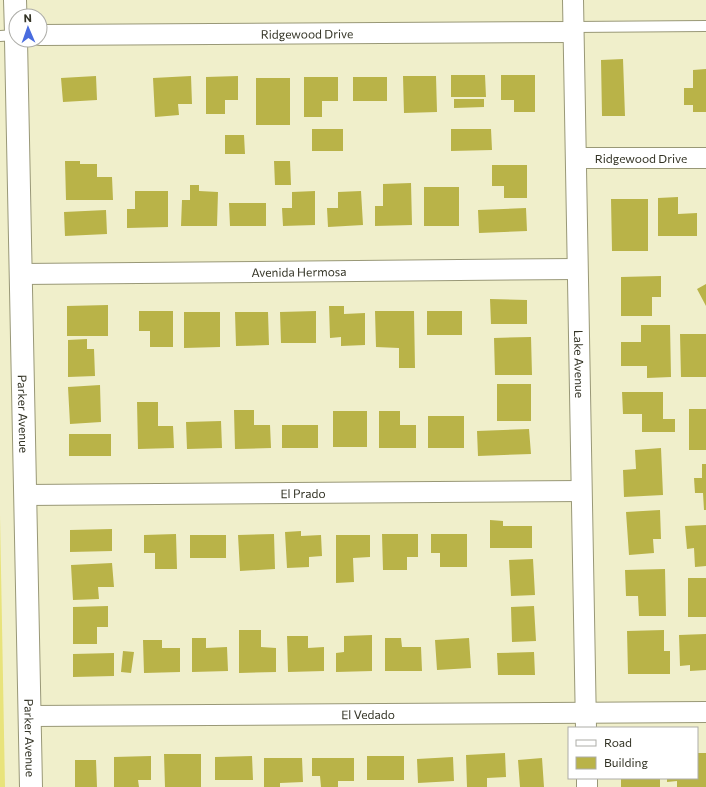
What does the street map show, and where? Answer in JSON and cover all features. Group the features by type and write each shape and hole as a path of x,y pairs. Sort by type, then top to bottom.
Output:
{"street":[{"name":"Lake Avenue","path":"573,0 586,721"},
{"name":"Ridgewood Drive","path":"48,35 573,29"},
{"name":"Parker Avenue","path":"16,48 31,787"},
{"name":"Ridgewood Drive","path":"576,158 706,158"},
{"name":"Avenida Hermosa","path":"21,274 578,269"},
{"name":"El Prado","path":"26,495 581,491"},
{"name":"El Vedado","path":"30,716 586,721 706,712"}],"lane":[{"path":"573,29 706,26"}],"shaded area":[{"path":"0,515 5,787 0,787"}],"building":[{"path":"623,59 625,116 602,116 601,60"},
{"path":"706,69 706,112 693,112 693,105 684,105 684,88 693,88 693,70"},
{"path":"451,75 485,75 486,97 451,97"},
{"path":"501,75 535,75 535,112 514,112 514,100 501,100"},
{"path":"96,76 97,100 63,102 61,78"},
{"path":"191,76 192,104 178,104 179,115 155,117 153,78"},
{"path":"238,76 238,100 225,100 225,114 206,114 206,77"},
{"path":"403,76 436,76 437,112 404,113"},
{"path":"304,77 338,77 338,101 322,101 322,117 304,117"},
{"path":"353,77 387,77 387,101 353,101"},
{"path":"256,78 290,78 290,125 256,125"},
{"path":"454,99 484,99 484,107 454,108"},
{"path":"312,129 343,129 343,151 312,151"},
{"path":"451,129 491,129 492,150 451,151"},
{"path":"225,135 244,135 245,154 225,154"},
{"path":"65,161 80,161 80,164 97,164 97,177 112,177 113,200 66,200"},
{"path":"274,161 290,161 291,185 275,185"},
{"path":"492,165 527,165 527,198 504,198 504,186 492,186"},
{"path":"411,183 412,225 375,226 375,206 383,206 383,184"},
{"path":"190,185 199,185 199,191 218,192 217,226 181,226 182,200 190,200"},
{"path":"424,187 459,187 459,226 424,226"},
{"path":"135,191 168,191 168,227 127,228 127,209 135,209"},
{"path":"315,191 315,225 283,226 282,208 292,208 292,192"},
{"path":"361,191 363,225 328,227 327,208 338,208 338,192"},
{"path":"678,197 678,214 697,213 697,236 658,236 658,198"},
{"path":"611,199 648,199 648,251 612,251"},
{"path":"229,203 266,203 266,226 230,226"},
{"path":"526,208 527,231 479,233 478,210"},
{"path":"106,210 107,234 65,236 64,212"},
{"path":"661,276 661,297 652,297 652,316 621,316 621,277"},
{"path":"706,284 706,306 697,289"},
{"path":"490,299 527,300 527,324 491,324"},
{"path":"108,305 108,336 67,336 67,306"},
{"path":"329,306 344,306 344,314 365,313 365,345 341,346 341,337 330,338"},
{"path":"139,311 173,311 173,347 150,347 150,331 139,331"},
{"path":"316,311 316,343 281,343 280,312"},
{"path":"375,311 414,311 415,368 399,368 399,348 376,347"},
{"path":"427,311 462,311 462,335 427,335"},
{"path":"184,312 220,312 220,347 184,348"},
{"path":"235,312 268,312 269,345 236,346"},
{"path":"641,325 670,325 671,377 647,378 647,366 621,366 621,342 641,342"},
{"path":"680,334 706,334 706,377 681,377"},
{"path":"531,337 532,375 495,375 494,338"},
{"path":"87,339 87,349 94,349 95,376 68,377 68,340"},
{"path":"497,384 531,384 531,421 497,421"},
{"path":"100,385 101,422 70,424 68,387"},
{"path":"622,392 663,392 663,419 675,419 675,432 642,432 642,414 623,414"},
{"path":"137,402 158,402 158,426 173,426 174,448 138,449"},
{"path":"689,409 706,409 706,450 689,450"},
{"path":"234,410 254,410 254,425 270,425 271,448 235,449"},
{"path":"333,411 367,411 367,447 333,447"},
{"path":"379,411 400,411 400,425 416,425 416,448 379,448"},
{"path":"428,416 464,416 464,448 428,448"},
{"path":"221,421 222,448 187,449 186,422"},
{"path":"282,425 318,425 318,448 282,448"},
{"path":"529,429 531,454 478,456 477,431"},
{"path":"69,434 111,434 111,456 69,456"},
{"path":"661,448 663,495 624,497 623,470 636,469 635,450"},
{"path":"702,464 706,464 706,510 704,510 703,493 695,493 694,478 702,478"},
{"path":"660,510 661,539 653,539 654,553 629,555 626,512"},
{"path":"490,520 503,521 503,526 532,526 532,548 490,548"},
{"path":"706,525 706,566 695,567 694,548 687,549 685,526"},
{"path":"112,529 112,551 70,552 70,530"},
{"path":"301,531 301,536 321,535 322,556 309,557 309,567 287,568 285,532"},
{"path":"176,534 177,569 155,569 155,553 144,553 144,535"},
{"path":"274,534 275,569 240,571 238,535"},
{"path":"382,534 418,534 418,557 407,557 407,570 383,570"},
{"path":"431,534 467,534 467,567 440,567 440,553 431,553"},
{"path":"190,535 226,535 226,558 190,558"},
{"path":"336,535 370,535 370,557 353,558 354,582 336,583"},
{"path":"533,559 535,595 511,596 509,560"},
{"path":"112,563 114,587 98,587 99,599 73,600 71,565"},
{"path":"665,569 666,616 639,616 638,596 626,596 625,570"},
{"path":"688,578 706,578 706,617 688,617"},
{"path":"108,606 108,627 97,627 97,644 73,644 73,607"},
{"path":"534,606 536,641 512,642 511,607"},
{"path":"239,630 261,630 261,647 276,648 276,672 239,673"},
{"path":"664,630 664,651 670,651 670,674 628,674 627,631"},
{"path":"706,634 706,670 690,671 690,665 680,666 679,635"},
{"path":"372,635 372,671 336,672 336,653 344,652 344,636"},
{"path":"287,636 308,636 308,648 324,647 324,671 288,672"},
{"path":"192,638 206,638 206,648 227,647 228,671 192,672"},
{"path":"385,638 401,638 402,647 421,647 422,671 385,671"},
{"path":"469,638 471,668 437,670 435,640"},
{"path":"143,640 162,640 162,648 180,648 180,672 144,673"},
{"path":"123,651 134,652 131,673 121,672"},
{"path":"534,652 535,675 498,675 497,653"},
{"path":"114,653 114,676 73,677 73,654"},
{"path":"505,753 506,777 487,778 487,787 467,787 466,755"},
{"path":"698,753 706,753 706,787 677,787 677,781 667,782 667,779 698,779"},
{"path":"164,754 201,754 201,787 165,787"},
{"path":"151,756 151,780 138,780 139,787 114,787 114,757"},
{"path":"252,756 253,780 215,780 215,757"},
{"path":"367,756 404,756 404,780 367,780"},
{"path":"453,757 454,781 418,783 417,759"},
{"path":"264,758 302,758 303,782 280,783 280,787 264,787"},
{"path":"312,758 354,758 354,781 338,781 338,787 321,787 320,776 312,776"},
{"path":"542,758 544,787 520,787 518,760"},
{"path":"75,760 96,760 97,787 75,787"},
{"path":"621,779 660,779 660,787 621,787"}]}
